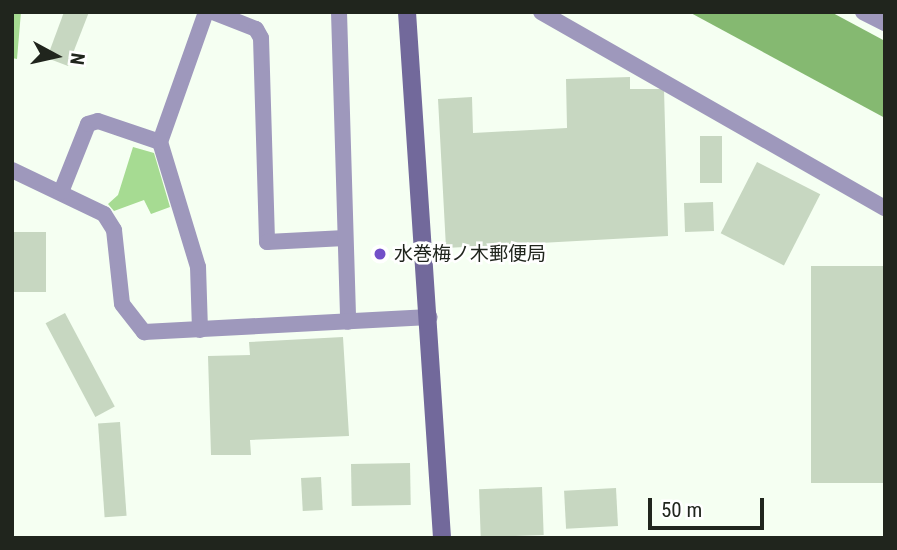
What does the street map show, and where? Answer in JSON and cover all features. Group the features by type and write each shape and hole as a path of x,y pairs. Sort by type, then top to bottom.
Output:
{"street":[{"path":"200,330 198,267 160,142 206,12"},
{"path":"213,12 256,29 261,38 267,242 345,238"},
{"path":"339,12 348,322"},
{"path":"541,12 885,208"},
{"path":"863,12 885,23"},
{"path":"404,13 430,317 442,538"},
{"path":"61,192 88,124 98,121 160,142"},
{"path":"12,170 104,214 114,230 122,304 133,323 144,332 430,317"}],"shaded area":[{"path":"12,12 21,12 17,59 12,58"},
{"path":"689,12 831,12 885,41 885,118"},
{"path":"133,147 154,153 170,207 151,214 144,200 114,211 108,204 118,195"}],"building":[{"path":"64,12 89,12 68,66 47,58"},
{"path":"630,77 630,89 664,89 668,236 446,248 438,99 472,97 473,133 567,128 566,79"},
{"path":"700,136 722,136 722,183 700,183"},
{"path":"757,162 820,194 784,266 721,233"},
{"path":"713,202 714,231 685,232 684,203"},
{"path":"12,232 46,232 46,292 12,292"},
{"path":"811,266 885,266 885,483 811,483"},
{"path":"65,313 115,407 95,417 46,323"},
{"path":"343,337 349,436 250,440 251,455 211,455 208,356 250,355 249,342"},
{"path":"120,422 127,516 105,517 98,424"},
{"path":"410,463 411,505 352,506 351,464"},
{"path":"321,477 323,510 303,511 301,478"},
{"path":"542,487 544,535 481,537 479,489"},
{"path":"616,488 618,526 566,529 564,491"}],"place":[{"name":"水巻梅ノ木郵便局","path":"380,254"}]}
